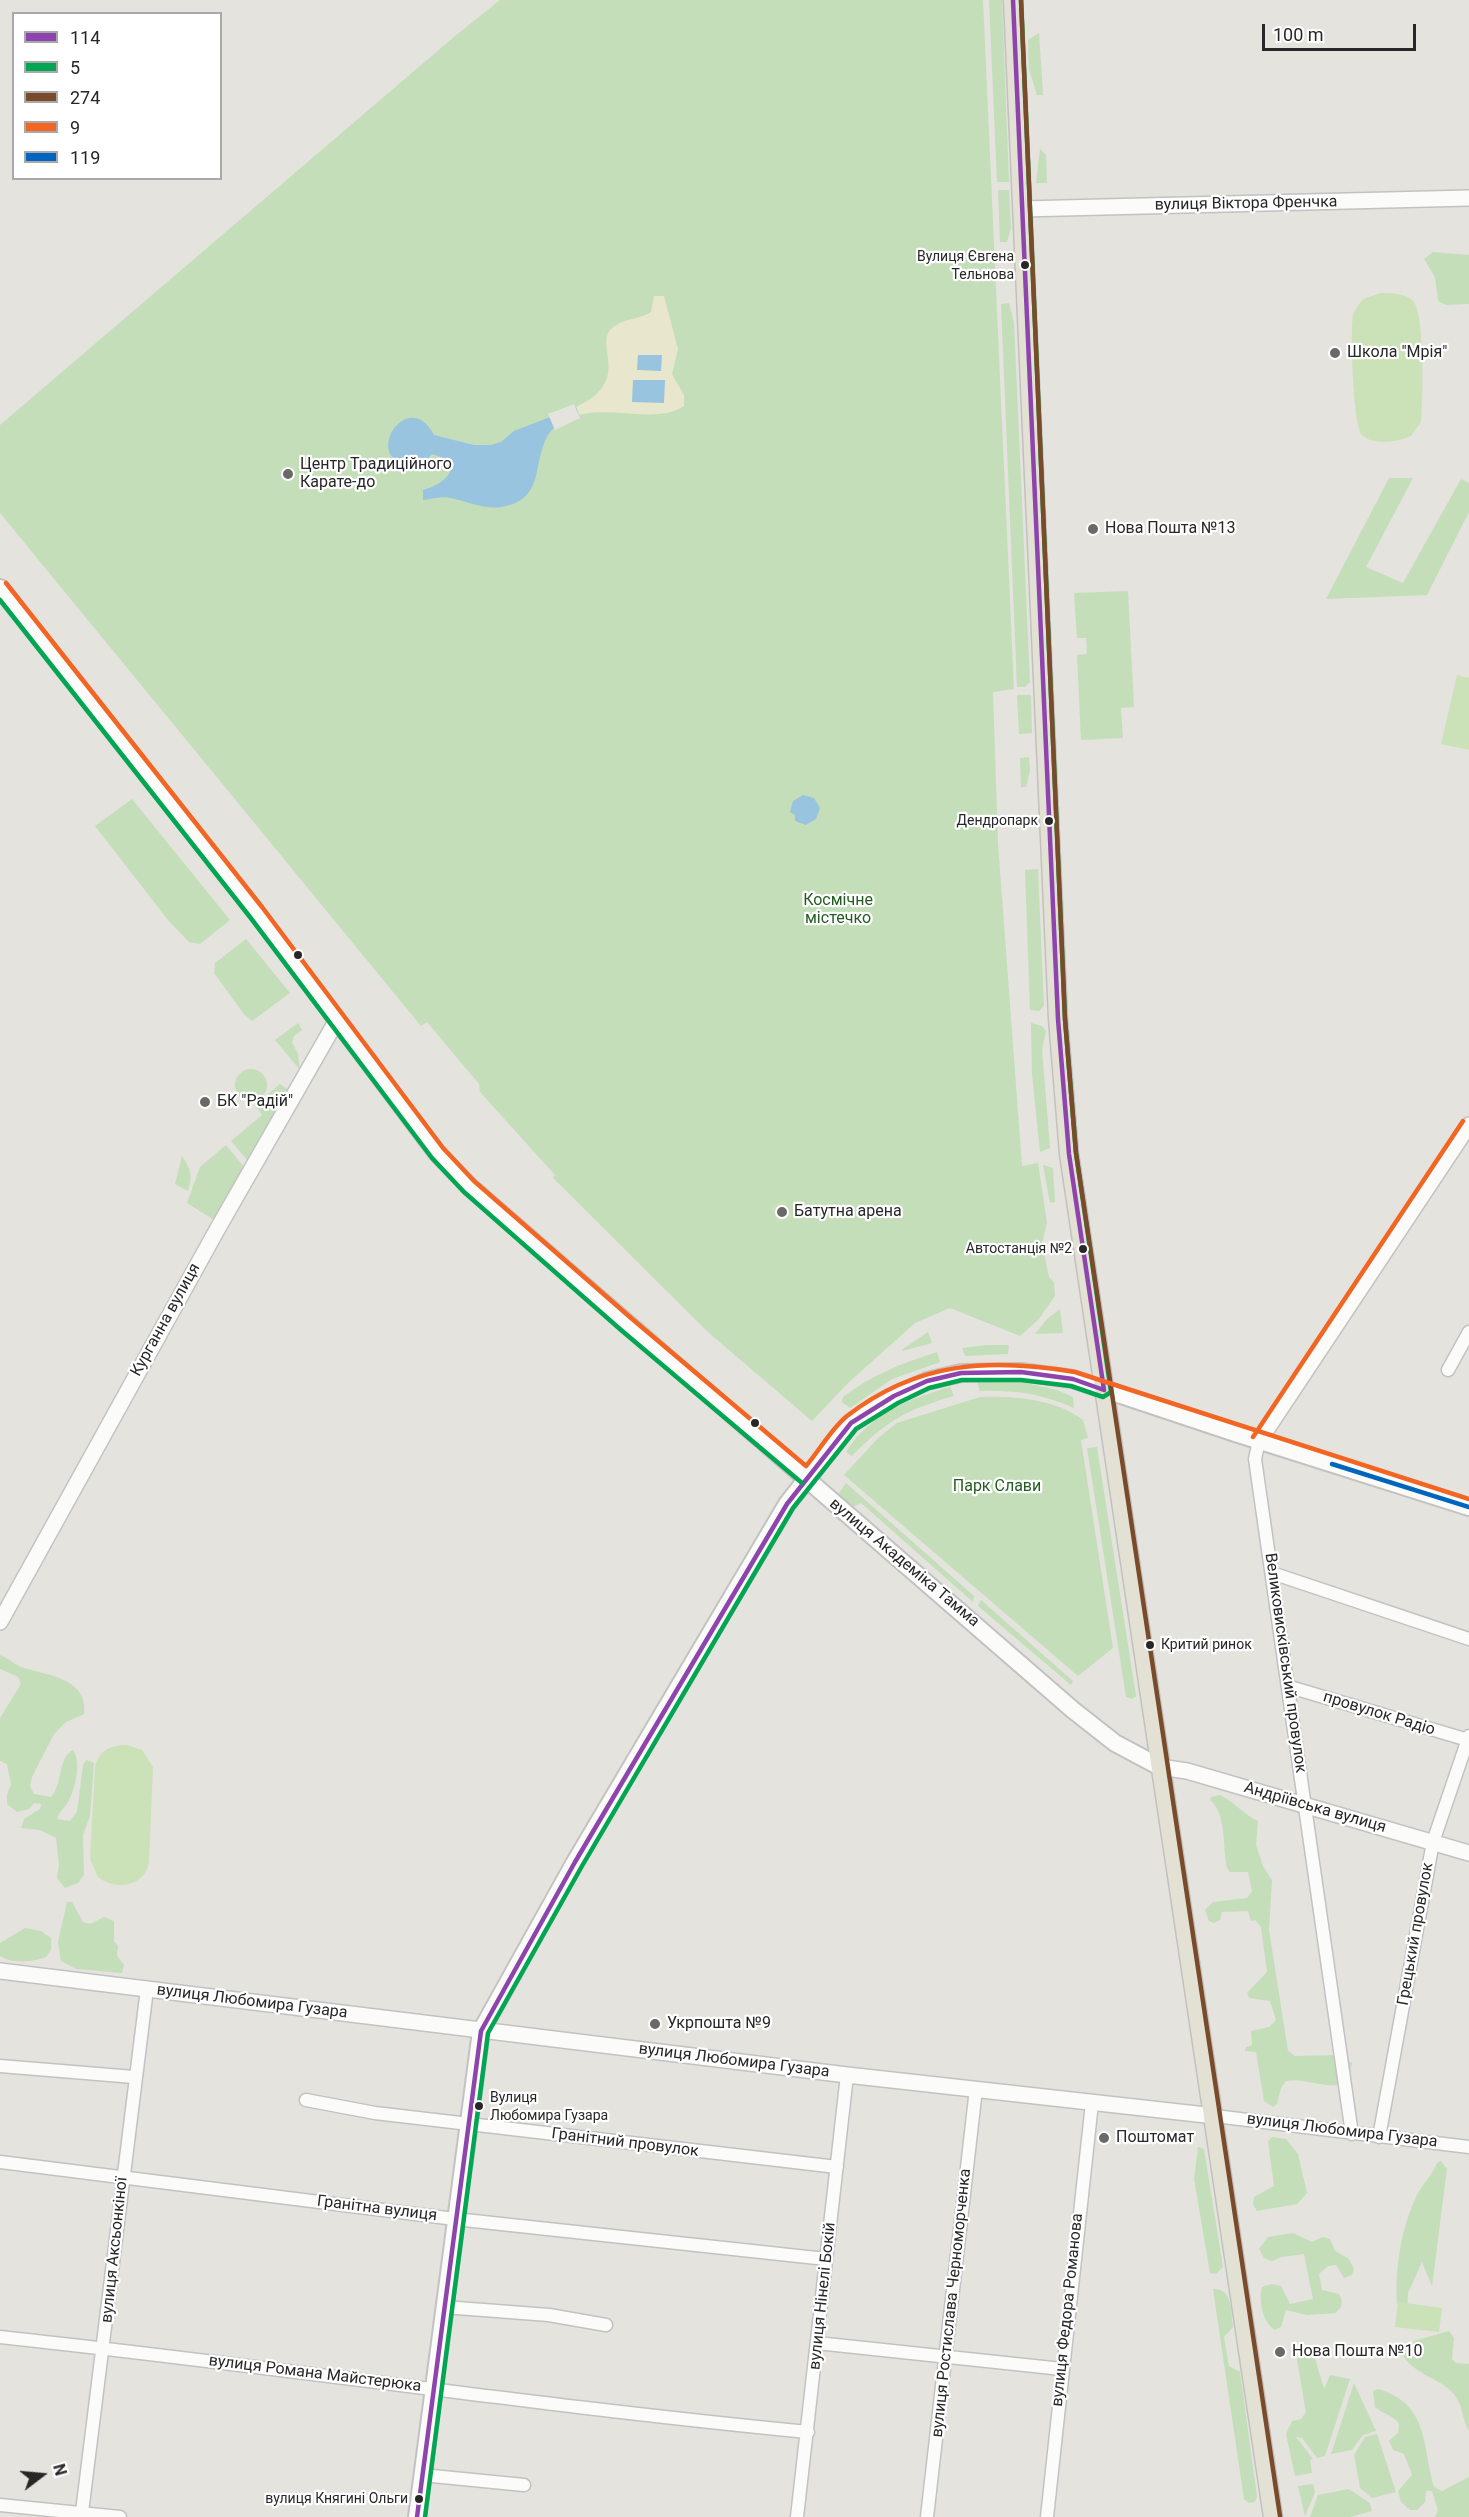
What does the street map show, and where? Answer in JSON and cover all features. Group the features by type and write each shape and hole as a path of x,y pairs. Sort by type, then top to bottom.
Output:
{"main road":[{"path":"1013,0 1058,1019 1069,1154 1160,1767 1215,2116 1273,2517"},
{"name":"вулиця Академіка Тамма","path":"0,588 165,795 438,1154 469,1186 1073,1710 1115,1743 1160,1767"},
{"path":"417,2517 481,2031 575,1862 781,1514 807,1477 851,1423 894,1396 927,1382 961,1373 1020,1372 1073,1379 1469,1507"}],"street":[{"name":"вулиця Віктора Френчка","path":"1022,209 1469,198"},
{"name":"Курганна вулиця","path":"0,1622 212,1237 337,1020"},
{"path":"1259,1441 1469,1125"},
{"path":"1448,1370 1469,1332"},
{"name":"Великовисківський провулок","path":"1259,1441 1256,1459 1352,2134"},
{"path":"1272,1573 1469,1639"},
{"name":"провулок Радіо","path":"1290,1687 1468,1738"},
{"name":"Грецький провулок","path":"1379,2137 1433,1842 1468,1738"},
{"name":"Андріївська вулиця","path":"1160,1767 1187,1771 1469,1853"},
{"name":"вулиця Любомира Гузара","path":"0,1971 847,2075 1469,2147"},
{"name":"вулиця Аксьонкіної","path":"82,2512 104,2348 134,2077 147,1989"},
{"path":"0,2066 134,2077"},
{"name":"вулиця Нінелі Бокій","path":"797,2517 847,2075"},
{"name":"вулиця Ростислава Черноморченка","path":"927,2517 976,2089"},
{"name":"Гранітний провулок","path":"306,2100 375,2114 837,2167"},
{"name":"вулиця Федора Романова","path":"1047,2517 1092,2103"},
{"name":"Гранітна вулиця","path":"0,2162 455,2219 826,2259"},
{"path":"444,2307 549,2316 606,2325"},
{"name":"вулиця Романа Майстерюка","path":"0,2337 434,2388 635,2415 808,2432"},
{"path":"817,2343 1062,2369"},
{"path":"422,2475 524,2485"},
{"path":"7,2509 82,2512 120,2517"}],"green space":[{"name":"Дендропарк","path":"500,0 983,0 1014,689 993,692 998,843 1022,1166 1038,1163 1047,1223 1042,1243 1049,1277 1054,1282 1055,1296 1038,1320 1020,1336 950,1308 915,1323 848,1383 812,1421 709,1333 553,1178 555,1175 480,1092 479,1084 427,1022 421,1026 0,513 0,425"},
{"path":"989,0 1002,0 1009,182 997,182"},
{"path":"1039,33 1043,95 1037,95 1029,69 1028,40"},
{"path":"1040,149 1046,155 1047,183 1036,183"},
{"path":"998,190 1009,190 1011,228 1007,242 1000,242"},
{"path":"1433,252 1469,255 1469,304 1446,305 1438,301 1435,277 1424,259"},
{"path":"1381,293 1402,295 1413,301 1420,322 1422,358 1421,422 1411,436 1386,442 1367,438 1362,435 1359,428 1354,397 1352,357 1353,315 1363,299"},
{"path":"1009,303 1014,323 1030,682 1025,687 1017,687 1001,304"},
{"path":"1389,478 1413,478 1366,567 1403,583 1461,479 1469,483 1469,512 1427,595 1326,599"},
{"path":"1128,591 1134,707 1121,708 1123,738 1081,740 1077,655 1087,654 1086,638 1077,638 1074,593"},
{"path":"1457,675 1469,678 1469,750 1441,744"},
{"path":"1017,695 1031,695 1032,733 1019,734"},
{"path":"1029,757 1030,771 1026,787 1021,787 1020,758"},
{"path":"132,799 230,920 200,944 189,942 168,920 95,826"},
{"path":"1038,869 1044,1006 1039,1011 1030,1010 1025,870"},
{"path":"246,939 290,993 252,1021 244,1014 214,973 215,963"},
{"path":"298,1023 302,1030 294,1036 292,1042 298,1054 300,1070 275,1040"},
{"path":"1031,1023 1042,1026 1046,1031 1042,1050 1050,1148 1040,1152 1032,1074"},
{"path":"251,1069 262,1074 267,1085 262,1096 251,1101 240,1096 235,1085 240,1074"},
{"path":"280,1084 288,1090 248,1161 231,1141 262,1115 255,1105"},
{"path":"226,1145 244,1167 214,1220 187,1203 200,1167"},
{"path":"182,1156 190,1173 188,1191 175,1184"},
{"path":"1043,1165 1053,1168 1055,1202 1050,1203"},
{"name":"Батутна арена","path":"785,1200 792,1217 778,1223 771,1206"},
{"path":"1060,1309 1063,1333 1035,1334 1047,1319"},
{"path":"928,1332 932,1343 902,1351 903,1349"},
{"path":"1009,1345 1008,1354 965,1356 962,1348"},
{"path":"937,1352 940,1362 892,1379 850,1408 842,1402 843,1397 876,1376"},
{"path":"1017,1381 1057,1390 1073,1397 1074,1408 1051,1399 1028,1394 980,1391 977,1382"},
{"path":"950,1387 954,1396 923,1406 898,1418 876,1433 852,1456 846,1452 856,1439 879,1418 905,1403"},
{"name":"Парк Слави","path":"980,1397 1034,1400 1060,1407 1083,1420 1088,1438 1081,1440 1113,1648 1078,1676 844,1475 879,1437 897,1423"},
{"path":"1097,1447 1136,1696 1132,1699 1126,1697 1087,1448"},
{"path":"846,1483 974,1596 973,1602 861,1503 851,1508 837,1496"},
{"path":"981,1600 1073,1681 1071,1685 978,1606"},
{"path":"0,1655 21,1667 52,1676 72,1685 80,1692 84,1702 84,1714 66,1722 54,1734 32,1777 30,1786 34,1794 51,1797 55,1792 65,1758 73,1750 77,1760 76,1780 69,1801 57,1819 70,1821 77,1812 83,1765 86,1760 94,1763 90,1816 83,1835 84,1875 78,1883 65,1888 57,1878 59,1865 56,1838 40,1830 21,1828 24,1819 40,1809 41,1804 34,1803 29,1809 17,1812 7,1804 11,1784 7,1764 0,1761 0,1718 21,1684 18,1677 0,1669"},
{"path":"127,1745 142,1750 153,1767 149,1862 142,1877 121,1885 98,1877 90,1859 95,1768 99,1757 106,1750 115,1746"},
{"path":"1220,1795 1258,1821 1256,1845 1263,1866 1272,1880 1269,1930 1288,2051 1295,2056 1336,2055 1352,2063 1348,2080 1341,2084 1326,2085 1286,2081 1281,2088 1277,2104 1273,2107 1264,2101 1256,2052 1245,2051 1246,2047 1252,2045 1251,2031 1269,2027 1276,2020 1270,2001 1249,1998 1247,1993 1267,1972 1261,1927 1255,1920 1251,1921 1248,1911 1222,1912 1220,1920 1214,1923 1209,1921 1205,1910 1213,1902 1247,1898 1252,1891 1248,1872 1230,1872 1227,1868 1222,1822 1210,1800 1211,1797"},
{"path":"67,1902 72,1902 83,1922 90,1924 104,1917 114,1921 114,1941 118,1946 117,1956 124,1965 122,1973 76,1969 61,1961 58,1942"},
{"path":"25,1928 41,1931 51,1938 51,1950 46,1957 23,1961 5,1959 0,1956 0,1943"},
{"path":"1272,2137 1286,2139 1298,2154 1307,2193 1297,2204 1257,2211 1253,2204 1254,2197 1274,2186 1268,2142"},
{"path":"1198,2147 1204,2149 1223,2267 1216,2274 1210,2273 1194,2179"},
{"path":"1441,2161 1447,2169 1432,2286 1422,2262 1408,2293 1407,2312 1397,2304 1398,2262 1403,2234 1417,2195 1437,2163"},
{"path":"1293,2233 1312,2242 1323,2237 1330,2239 1335,2251 1349,2259 1354,2269 1352,2275 1344,2278 1336,2265 1328,2266 1319,2274 1322,2290 1339,2294 1341,2297 1342,2305 1335,2313 1307,2315 1286,2310 1281,2327 1275,2330 1267,2322 1262,2311 1262,2287 1272,2284 1281,2286 1290,2304 1313,2299 1304,2254 1272,2261 1264,2258 1259,2249 1268,2237"},
{"path":"1213,2289 1224,2292 1230,2302 1233,2327 1224,2337 1229,2366 1240,2372 1257,2496 1255,2502 1249,2503 1244,2499"},
{"path":"1398,2302 1442,2308 1439,2332 1395,2327"},
{"path":"1449,2331 1454,2338 1452,2359 1456,2363 1469,2364 1469,2431 1459,2402 1453,2393 1415,2368 1404,2357 1405,2350 1414,2341"},
{"path":"1301,2350 1314,2355 1324,2389 1330,2375 1350,2379 1325,2456 1317,2458 1302,2438 1296,2437 1313,2459 1310,2460 1312,2473 1295,2476 1286,2434 1292,2421 1301,2419 1306,2412 1297,2360"},
{"path":"1354,2383 1376,2431 1363,2435 1352,2450 1331,2454"},
{"path":"1378,2389 1395,2396 1407,2405 1415,2416 1421,2428 1434,2487 1442,2491 1469,2477 1469,2517 1435,2517 1438,2510 1432,2491 1426,2491 1425,2502 1417,2510 1410,2510 1401,2502 1398,2491 1412,2475 1404,2454 1393,2450 1389,2441 1398,2433 1399,2424 1375,2407 1373,2391"},
{"path":"1377,2434 1396,2492 1372,2498 1360,2488 1354,2455 1365,2437"},
{"path":"1313,2484 1315,2492 1305,2516 1298,2486"},
{"path":"1349,2489 1370,2503 1372,2511 1350,2517 1310,2517 1318,2495"}],"sand":[{"path":"654,296 664,296 678,349 672,374 684,395 684,406 661,414 605,412 579,415 576,407 593,397 603,386 608,375 606,345 611,329 615,325 651,312"}],"water":[{"path":"638,355 662,355 661,371 637,370"},
{"path":"633,380 665,380 664,403 632,402"},
{"path":"576,407 579,415 557,425 545,441 533,485 528,494 519,501 506,506 485,507 448,497 423,500 423,490 439,483 449,474 451,468 449,463 432,454 421,463 407,465 394,459 389,450 389,439 394,428 403,421 413,418 424,422 434,435 474,445 491,445 501,442 514,431"},
{"path":"803,795 814,798 820,808 816,819 806,825 795,821 795,815 790,812 793,801"}],"pier":[{"path":"574,404 580,418 555,430 548,414"}],"transit line":[{"name":"114","path":"1013,0 1058,1019 1069,1154 1104,1390"},
{"name":"5","path":"425,2517 488,2033 582,1866 793,1508 856,1429 898,1403 929,1388 962,1380 1021,1380 1071,1386 1103,1397 1111,1392 1076,1153 1065,1019 1021,0"},
{"name":"274","path":"1021,0 1065,1019 1076,1153 1280,2516"},
{"name":"9","path":"6,583 262,907 443,1148 474,1181 806,1466 841,1421 874,1398 901,1384 928,1374 956,1368 1014,1365 1075,1372 1469,1499"},
{"name":"5","path":"0,600 250,917 432,1158 464,1192 621,1330 802,1483"},
{"name":"9","path":"1253,1437 1463,1121"},
{"name":"114","path":"417,2517 481,2031 575,1862 787,1504 851,1423 894,1396 927,1381 961,1373 1021,1372 1073,1379 1104,1390"},
{"name":"119","path":"1332,1464 1469,1507"}],"place":[{"name":"Вулиця Євгена Тельнова","path":"1025,265"},
{"name":"Школа \"Мрія\"","path":"1335,353"},
{"name":"Центр Традиційного Карате-до","path":"288,474"},
{"name":"Нова Пошта №13","path":"1093,529"},
{"name":"Дендропарк","path":"1049,821"},
{"name":"БК \"Радій\"","path":"205,1102"},
{"name":"Батутна арена","path":"782,1212"},
{"name":"Автостанція №2","path":"1083,1249"},
{"name":"Критий ринок","path":"1150,1645"},
{"name":"Укрпошта №9","path":"655,2024"},
{"name":"Вулиця Любомира Гузара","path":"479,2106"},
{"name":"Поштомат","path":"1104,2138"},
{"name":"Нова Пошта №10","path":"1280,2352"},
{"name":"вулиця Княгині Ольги","path":"419,2499"}],"park label":[{"name":"Космічне містечко","path":"838,910"}]}
